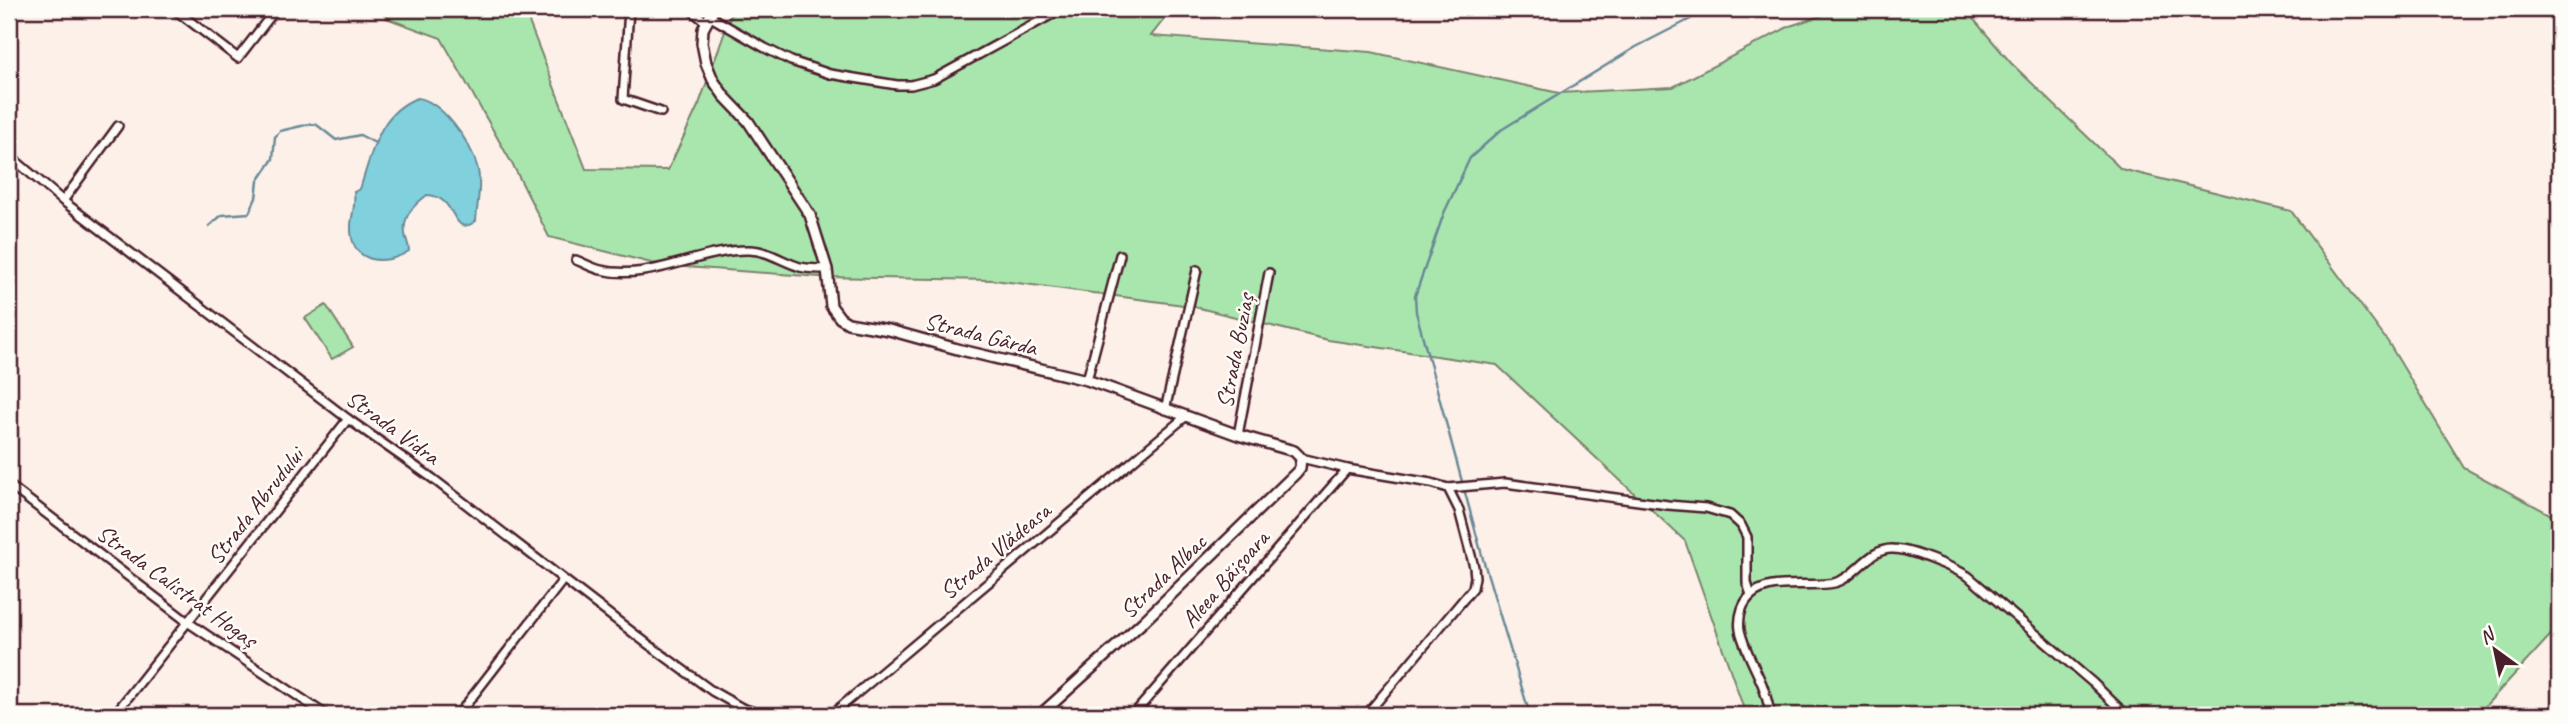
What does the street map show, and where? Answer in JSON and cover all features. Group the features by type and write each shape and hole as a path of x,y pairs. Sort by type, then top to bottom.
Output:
{"street":[{"path":"174,9 238,58 276,9"},
{"path":"629,9 623,99 661,113"},
{"path":"690,9 710,15 791,61 830,74 897,85 911,85 934,79 1062,9"},
{"name":"Strada Gârda","path":"710,15 702,43 713,80 748,121 810,215 827,269 831,306 840,318 848,323 889,330 1087,380 1185,417 1294,451 1301,458 1347,469 1451,487 1506,483 1706,508 1730,515 1741,525 1747,537 1747,583 1752,595"},
{"path":"63,201 118,126"},
{"name":"Strada Vidra","path":"9,155 63,201 348,419 432,478 712,691 741,708 763,715"},
{"path":"576,260 598,270 640,272 706,254 751,250 804,268 827,269"},
{"path":"1087,380 1120,255"},
{"path":"1165,410 1198,270"},
{"name":"Strada Buziaș","path":"1238,435 1269,273"},
{"name":"Strada Vlădeasa","path":"831,715 857,690 1185,417"},
{"name":"Strada Abrudului","path":"114,715 348,419"},
{"name":"Strada Albac","path":"1040,715 1144,621 1296,473 1300,468 1301,458"},
{"name":"Aleea Băișoara","path":"1133,715 1347,469"},
{"name":"Strada Calistrat Hogaș","path":"9,485 188,623 326,715"},
{"path":"1366,715 1473,588 1474,568 1451,487"},
{"path":"1771,715 1740,629 1745,601 1773,586 1833,583 1843,580 1882,550 1894,548 1948,565 1968,576 2093,683 2126,715"},
{"path":"458,715 563,580"}],"green space":[{"path":"391,9 524,9 586,169 668,170 699,104 733,9 1172,9 1151,36 1371,52 1559,93 1673,87 1790,26 1841,9 1965,9 2011,63 2121,169 2291,211 2388,342 2464,468 2559,519 2559,626 2477,715 1746,715 1685,541 1497,365 1328,340 1191,306 994,280 820,277 659,265 549,237 515,169 441,38 386,18"},
{"path":"326,305 353,347 332,359 305,318"}],"water":[{"path":"417,98 436,106 445,114 462,135 474,157 479,179 476,221 462,225 444,202 427,195 414,207 405,222 409,251 388,259 369,258 355,247 352,237 354,192 360,189 373,148 385,124 393,113"}],"waterway":[{"path":"1530,715 1483,559 1416,312 1415,296 1444,213 1470,158 1501,130 1636,47 1710,9"},
{"path":"209,226 222,215 249,213 256,198 258,181 273,159 275,137 280,131 310,124 317,125 336,140 360,135 375,143"}]}
